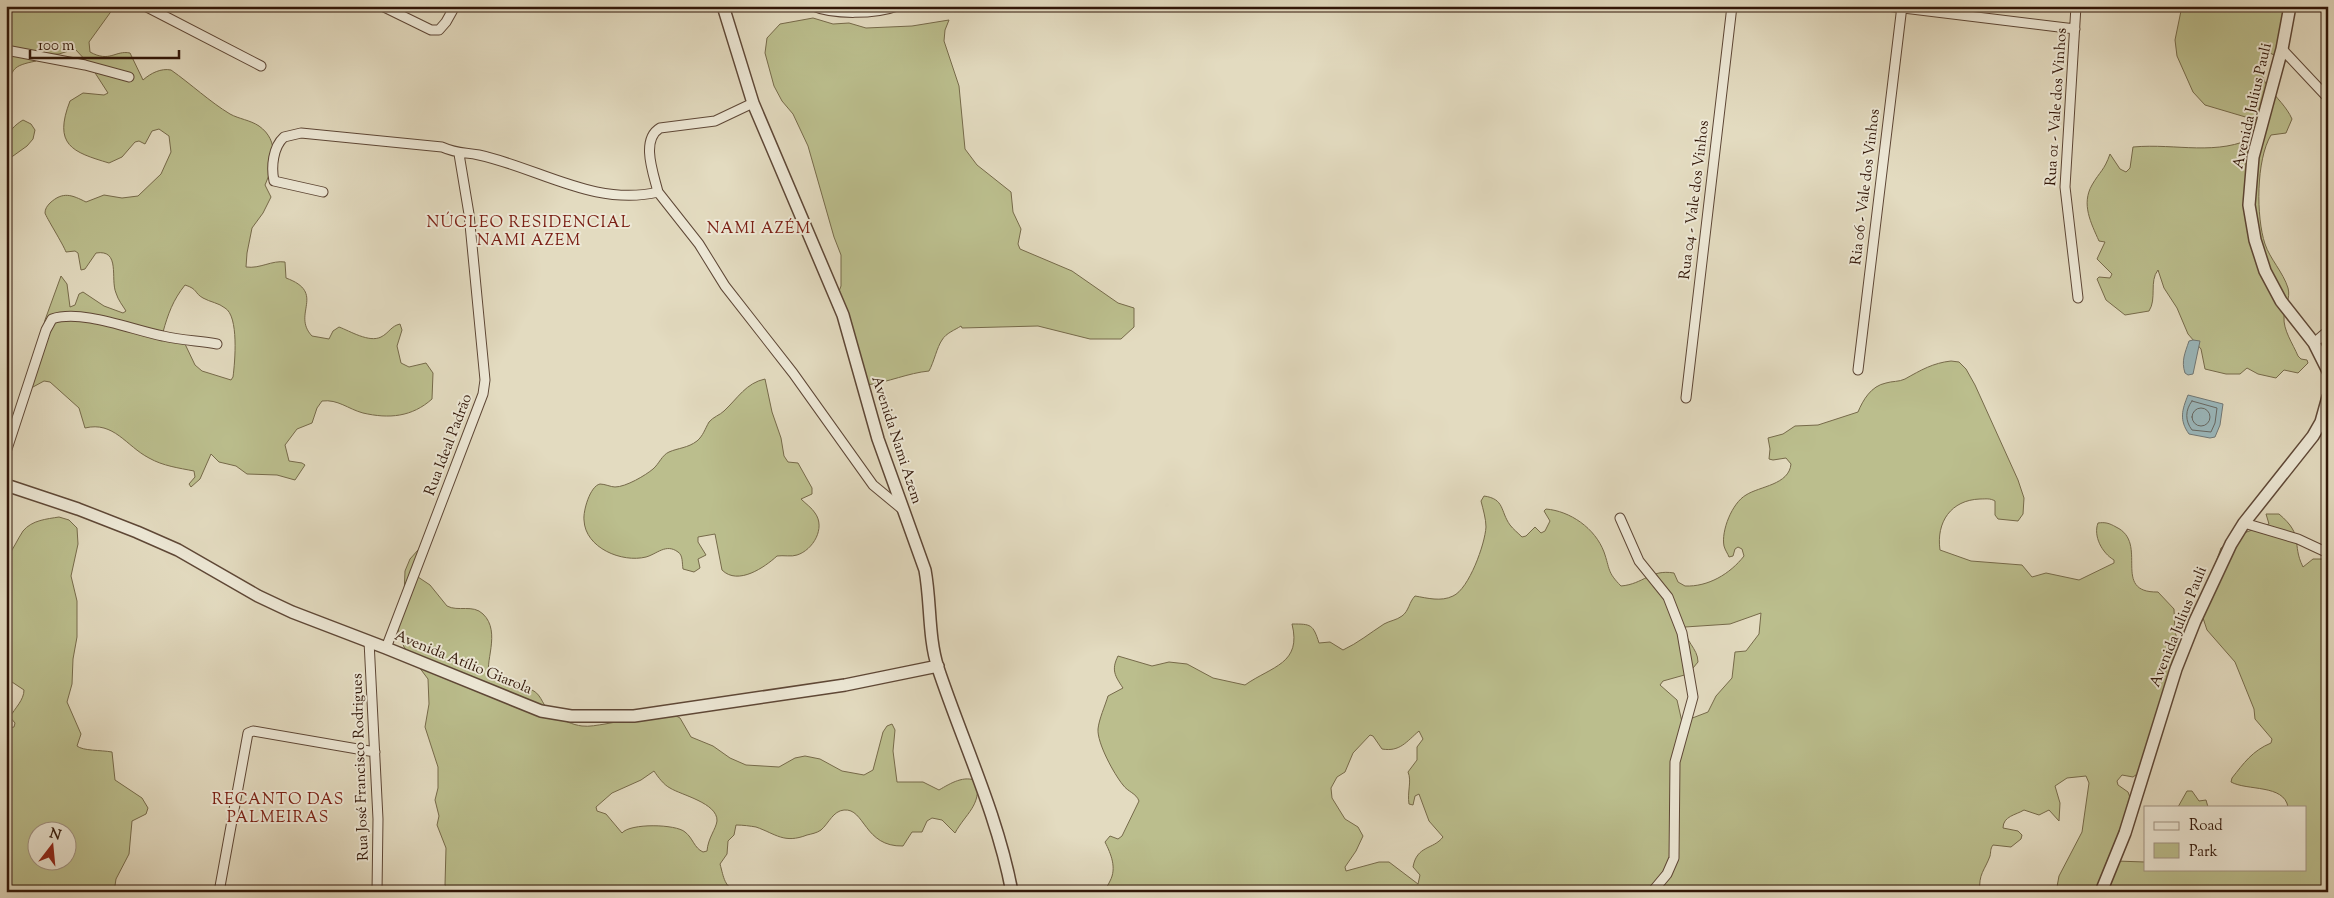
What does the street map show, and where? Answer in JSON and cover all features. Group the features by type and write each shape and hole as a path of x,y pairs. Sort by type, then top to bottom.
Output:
{"street":[{"path":"145,6 261,66"},
{"path":"382,6 431,30 439,30 455,6"},
{"name":"Avenida Nami Azem","path":"723,6 753,103 843,315 878,439 924,570 928,588 931,632 938,666 998,830 1012,892"},
{"path":"813,6 820,9 861,12 884,11 897,6"},
{"name":"Rua 04 - Vale dos Vinhos","path":"1686,398 1732,6"},
{"path":"1887,6 2075,29"},
{"name":"Rua 01 - Vale dos Vinhos","path":"2076,6 2065,187 2078,298"},
{"name":"Avenida Julius Pauli","path":"2290,6 2282,49 2254,157 2249,205 2255,240 2265,271 2280,301 2314,343 2328,371"},
{"name":"Ria 06 - Vale dos Vinhos","path":"1858,370 1902,7"},
{"path":"2282,49 2328,98"},
{"path":"6,50 86,65 129,77"},
{"path":"753,103 715,121 660,128 654,131 650,142 650,157 658,192 699,244 725,286 793,373 873,485 902,509"},
{"path":"323,192 274,180 272,170 277,148 284,138 301,133 442,147 459,154 479,155 591,191 621,196 645,196 658,192"},
{"name":"Rua Ideal Padrão","path":"386,648 483,394 485,380 468,214 459,154"},
{"path":"6,452 46,330 52,319 61,316 84,318 163,336 217,344"},
{"path":"2314,343 2328,331"},
{"name":"Avenida Julius Pauli","path":"2101,892 2125,833 2176,669 2195,621 2230,544 2244,523 2313,436 2322,422 2328,397"},
{"name":"Avenida Atílio Giarola","path":"6,485 78,509 137,532 178,550 258,596 292,612 541,711 571,716 634,716 845,685 938,666"},
{"path":"1620,518 1639,561 1668,597 1682,633 1693,697 1675,762 1674,858 1667,874 1652,892"},
{"path":"2244,523 2298,539 2328,553"},
{"name":"Rua José Francisco Rodrigues","path":"369,642 379,861 378,892"},
{"path":"219,892 248,733 252,731 375,752"}],"green space":[{"path":"6,6 115,6 89,42 90,52 103,56 130,53 143,80 156,72 171,70 230,114 259,126 270,139 273,161 265,185 271,197 263,213 252,228 246,267 285,262 286,278 298,284 304,290 307,297 305,320 312,336 329,339 333,331 339,327 371,339 381,337 394,326 400,324 402,330 397,346 401,363 409,367 426,363 433,373 432,399 416,410 391,416 363,413 338,403 322,401 317,408 312,423 297,429 285,445 289,461 305,465 295,480 277,475 247,474 236,466 219,462 211,454 200,479 191,487 189,484 195,477 194,471 154,461 112,431 95,427 85,428 79,408 50,382 44,381 33,387 30,386 45,320 61,276 67,284 70,307 75,305 79,294 83,292 104,306 123,313 126,311 114,287 113,266 109,256 104,253 96,253 85,269 81,270 78,253 75,251 66,252 45,210 55,199 68,195 86,202 104,195 122,198 138,196 161,174 171,152 169,136 159,129 152,131 145,144 139,141 135,142 122,157 109,163 85,155 69,144 65,137 64,128 65,116 70,101 83,93 104,95 108,93 90,65 75,49 59,54 40,55 36,61 18,67 12,72 6,90","holes":["185,285 200,296 223,306 229,313 235,340 234,370 231,380 202,371 195,365 185,344 163,332 177,296"]},
{"path":"2182,6 2290,6 2278,57 2264,50 2261,61 2261,71 2264,80 2292,119 2286,133 2271,135 2266,146 2260,173 2259,204 2265,244 2288,288 2289,296 2284,313 2285,327 2298,356 2301,359 2307,360 2308,363 2298,373 2284,370 2276,378 2258,374 2247,368 2240,374 2226,374 2205,369 2201,349 2188,334 2177,308 2164,288 2158,270 2155,274 2153,301 2149,311 2125,315 2106,300 2097,279 2099,277 2110,278 2112,274 2097,259 2105,242 2099,241 2093,227 2088,213 2087,199 2092,185 2104,168 2110,154 2120,169 2126,172 2130,168 2133,147 2212,148 2242,142 2257,136 2259,121 2205,105 2193,92 2177,56 2175,40"},
{"path":"813,18 833,24 849,23 866,28 912,26 949,20 945,30 944,41 959,86 965,149 977,165 1011,192 1013,212 1021,229 1018,244 1020,249 1072,271 1118,303 1134,308 1134,327 1121,339 1090,339 1038,326 962,328 961,326 944,338 929,371 867,385 848,329 833,307 841,286 841,255 808,146 793,114 782,101 774,86 765,53 767,38 780,24"},
{"path":"23,120 31,124 35,130 33,139 27,146 6,161 8,137 13,128"},
{"path":"1959,362 1966,369 2018,480 2024,498 2023,514 2018,521 1998,519 1995,515 1995,501 1991,499 1970,500 1961,503 1948,514 1943,522 1940,530 1940,550 1971,561 2022,565 2032,577 2046,573 2079,580 2114,563 2114,560 2102,549 2098,539 2098,523 2107,523 2126,534 2130,544 2133,576 2136,585 2144,590 2158,592 2174,609 2175,632 2181,652 2140,772 2133,777 2122,775 2117,781 2118,785 2128,792 2131,800 2116,861 2144,862 2144,870 2306,870 2306,806 2288,806 2280,795 2272,791 2231,782 2232,778 2249,758 2271,743 2272,739 2255,719 2254,709 2235,662 2207,630 2202,615 2205,593 2221,548 2241,534 2269,524 2266,514 2279,514 2292,528 2303,567 2313,559 2328,559 2328,892 2056,892 2059,876 2082,832 2089,783 2086,776 2067,778 2055,786 2060,803 2059,821 2049,810 2039,815 2024,810 2010,816 2005,821 2003,828 2018,831 2022,835 2021,839 2011,847 1993,845 1981,876 1980,892 1104,892 1113,871 1111,856 1105,842 1110,836 1118,839 1122,836 1139,801 1115,774 1098,735 1100,721 1108,696 1123,688 1114,669 1118,656 1152,666 1169,662 1187,664 1213,678 1245,685 1274,668 1289,656 1293,648 1292,624 1310,626 1315,632 1319,643 1330,642 1343,650 1384,624 1402,616 1415,596 1444,599 1459,592 1470,576 1483,544 1486,527 1481,501 1484,496 1499,503 1510,525 1522,537 1526,536 1535,527 1541,533 1545,531 1550,521 1544,511 1546,509 1564,513 1581,522 1595,535 1600,543 1611,574 1621,586 1636,583 1653,575 1666,572 1674,573 1678,582 1685,586 1710,582 1725,574 1744,556 1742,549 1738,547 1735,549 1733,556 1729,557 1724,546 1726,525 1736,504 1746,495 1780,481 1789,471 1791,464 1786,458 1769,459 1768,438 1783,434 1795,426 1818,425 1858,412 1865,398 1876,387 1888,382 1903,380 1938,363","holes":["1761,613 1759,634 1746,651 1735,652 1732,678 1716,696 1708,712 1682,722 1677,700 1660,685 1663,681 1688,674 1698,662 1696,653 1685,632 1685,627 1730,624","1419,731 1423,739 1417,747 1417,760 1408,772 1410,779 1409,804 1413,805 1415,796 1419,794 1429,821 1443,837 1422,851 1415,860 1413,867 1420,875 1418,884 1389,862 1379,862 1346,871 1345,867 1363,836 1358,827 1345,819 1332,798 1331,788 1337,777 1345,772 1353,753 1370,735 1373,736 1382,749 1388,750 1398,748"]},
{"path":"765,379 784,456 788,462 798,463 812,488 812,494 801,499 814,511 819,525 816,538 808,548 795,556 777,556 766,565 751,573 736,576 722,570 715,534 698,537 698,542 706,555 698,559 700,568 694,572 683,569 681,555 674,550 662,550 646,557 626,558 598,546 586,530 584,520 588,499 596,486 600,484 613,487 620,486 646,474 667,453 697,441 709,422 724,411 747,387"},
{"path":"59,517 69,520 77,528 78,544 71,576 77,601 77,637 73,659 72,684 67,702 81,734 77,746 88,750 112,752 115,780 142,798 148,808 146,814 132,821 129,854 116,879 114,892 6,892 6,729 14,727 15,723 10,717 21,701 24,690 6,678 6,559 23,531 31,524"},
{"path":"418,550 418,577 430,585 447,606 451,608 475,609 483,614 488,621 492,639 488,671 490,676 536,692 550,712 568,722 591,726 669,712 680,718 691,737 713,746 730,758 746,765 779,767 795,758 805,756 820,759 842,771 864,775 873,770 883,732 887,726 892,724 895,730 893,751 897,782 923,782 939,790 962,779 972,779 977,781 978,790 975,803 955,833 942,820 932,818 927,821 922,832 912,832 903,846 890,845 880,841 857,815 851,811 844,810 834,815 819,831 792,839 780,837 756,827 736,825 734,835 728,841 727,854 720,864 727,885 738,892 448,892 445,885 446,848 437,825 439,816 435,800 438,788 438,767 425,727 429,704 428,679 404,647 398,629 404,596 405,571 410,559","holes":["654,771 668,787 705,804 716,815 717,821 707,851 703,852 700,850 685,832 672,827 643,826 622,833 606,814 597,811 596,807 612,793 641,780"]},
{"path":"2187,791 2192,791 2199,801 2206,800 2208,806 2179,806"}],"water":[{"path":"2189,341 2200,341 2193,374 2188,375 2185,373 2183,361"},
{"path":"2188,395 2223,404 2220,425 2215,437 2210,438 2189,434 2182,415"}],"district":[{"name":"NAMI AZÉM","path":"759,229"},
{"name":"NÚCLEO RESIDENCIAL NAMI AZEM","path":"529,232"},
{"name":"RECANTO DAS PALMEIRAS","path":"278,809"}]}
